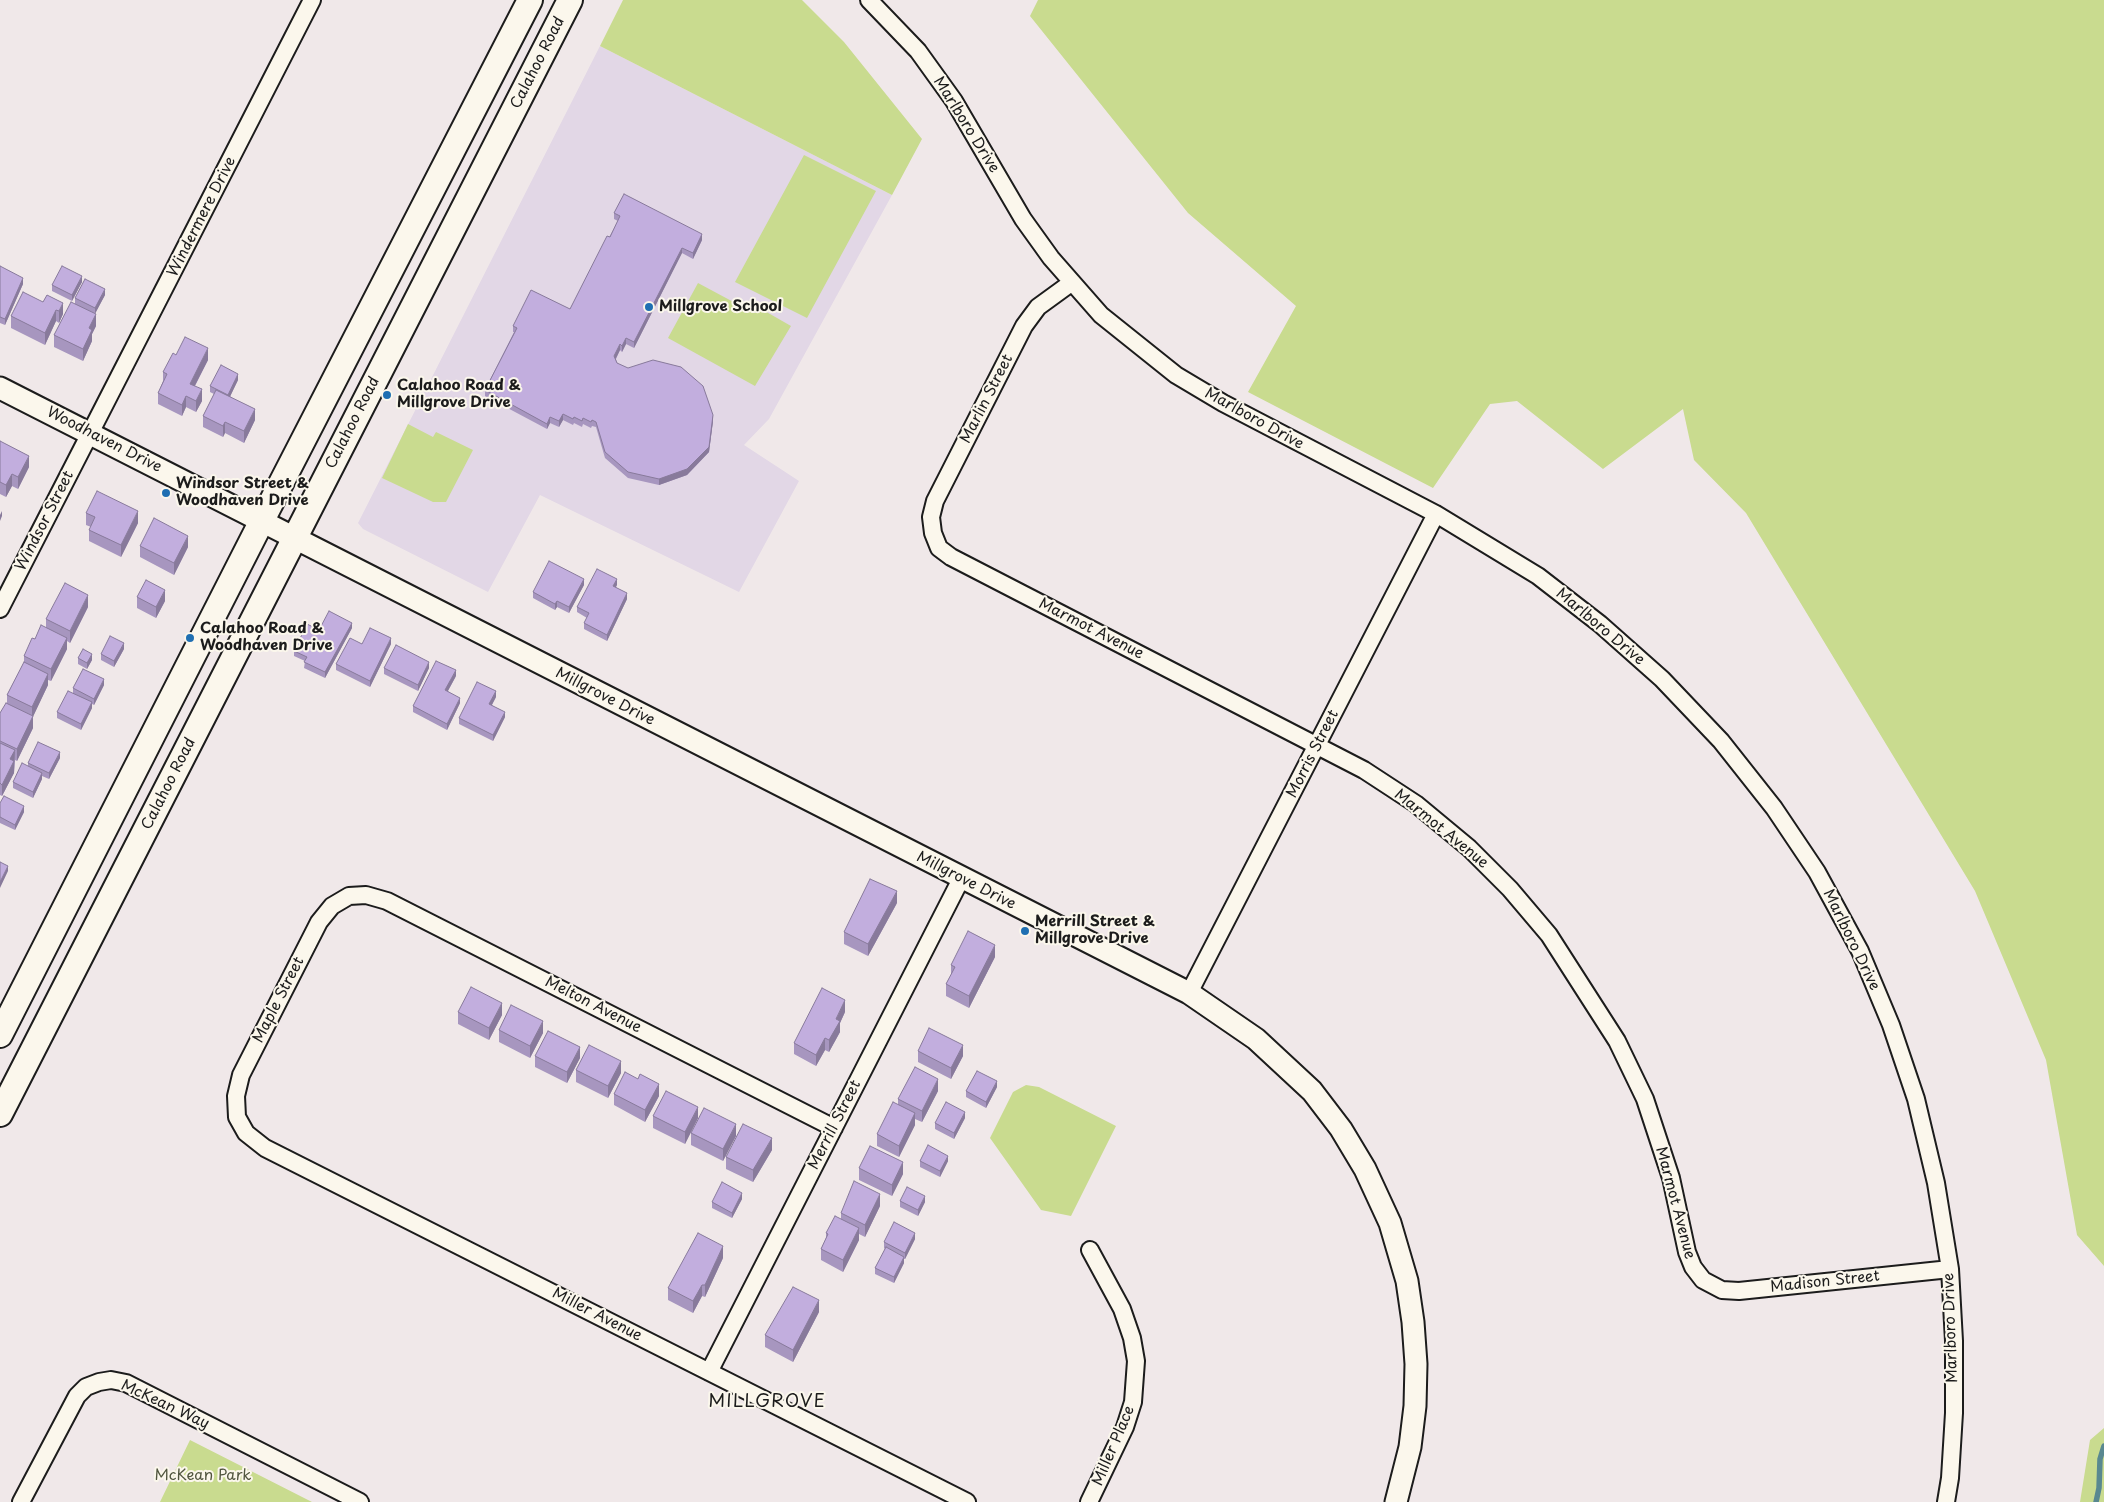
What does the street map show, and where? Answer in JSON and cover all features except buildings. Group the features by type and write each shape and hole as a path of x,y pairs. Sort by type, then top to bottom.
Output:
{"main road":[{"path":"0,1035 262,520 530,0"},
{"name":"Calahoo Road","path":"0,1114 570,0"}],"street":[{"name":"Windermere Drive","path":"90,433 312,0"},
{"name":"Marlboro Drive","path":"869,0 918,51 948,94 1022,218 1071,283 1101,315 1176,376 1223,403 1436,514 1538,576 1600,624 1676,693 1721,741 1774,808 1817,872 1856,943 1891,1026 1916,1099 1936,1183 1950,1269 1954,1341 1954,1413 1950,1478 1946,1502"},
{"name":"Marlin Street","path":"933,533 931,516 935,501 1024,326 1038,307 1071,283"},
{"name":"Woodhaven Drive","path":"0,388 294,537"},
{"name":"Windsor Street","path":"0,609 90,433"},
{"name":"Morris Street","path":"1189,993 1436,514"},
{"name":"Marmot Avenue","path":"933,533 939,548 951,557 1317,744 1364,770 1423,811 1469,848 1510,889 1549,935 1618,1041 1645,1099 1671,1178 1687,1252 1693,1267 1703,1280"},
{"name":"Millgrove Drive","path":"294,537 961,879 1189,993 1256,1039 1312,1091 1341,1129 1365,1170 1390,1223 1407,1281 1414,1322 1416,1364 1415,1406 1410,1447 1396,1502"},
{"name":"Merrill Street","path":"709,1372 961,879"},
{"name":"Melton Avenue","path":"348,896 366,894 387,902 834,1128"},
{"name":"Maple Street","path":"236,1117 236,1096 241,1076 319,922 332,906 348,896"},
{"name":"Miller Avenue","path":"236,1117 246,1132 265,1148 967,1502"},
{"name":"Miller Place","path":"1089,1502 1125,1427 1133,1402 1136,1361 1132,1338 1122,1309 1090,1250"},
{"name":"Madison Street","path":"1703,1280 1722,1290 1739,1291 1950,1269"},
{"name":"McKean Way","path":"21,1502 77,1396 86,1387 111,1380 126,1383 360,1502"}],"shaded area":[{"name":"Millgrove School","path":"600,46 892,195 769,419 744,445 799,481 739,592 540,495 488,592 363,529 358,523"}],"green space":[{"path":"623,0 802,0 844,42 922,139 892,195 600,46"},
{"path":"1038,0 2104,0 2104,1266 2077,1235 2046,1060 1975,891 1746,513 1694,460 1683,409 1603,469 1517,401 1490,404 1433,488 1248,392 1296,306 1188,213 1030,16"},
{"path":"804,155 876,191 807,318 735,282"},
{"path":"698,283 754,313 763,310 791,326 755,386 668,338"},
{"path":"408,424 433,437 436,432 473,450 446,502 433,502 382,478"},
{"path":"1026,1085 1039,1087 1116,1126 1071,1216 1041,1210 990,1138 1013,1092"},
{"path":"2104,1428 2104,1502 2080,1502 2090,1440"},
{"name":"McKean Park","path":"190,1440 312,1502 160,1502"}],"waterway":[{"path":"2096,1502 2099,1488 2100,1459 2104,1446"}],"place":[{"name":"Millgrove School","path":"649,307"},
{"name":"Calahoo Road & Millgrove Drive","path":"387,395"},
{"name":"Windsor Street & Woodhaven Drive","path":"166,493"},
{"name":"Calahoo Road & Woodhaven Drive","path":"190,638"},
{"name":"Merrill Street & Millgrove Drive","path":"1025,931"}],"district":[{"name":"MILLGROVE","path":"767,1402"}]}
